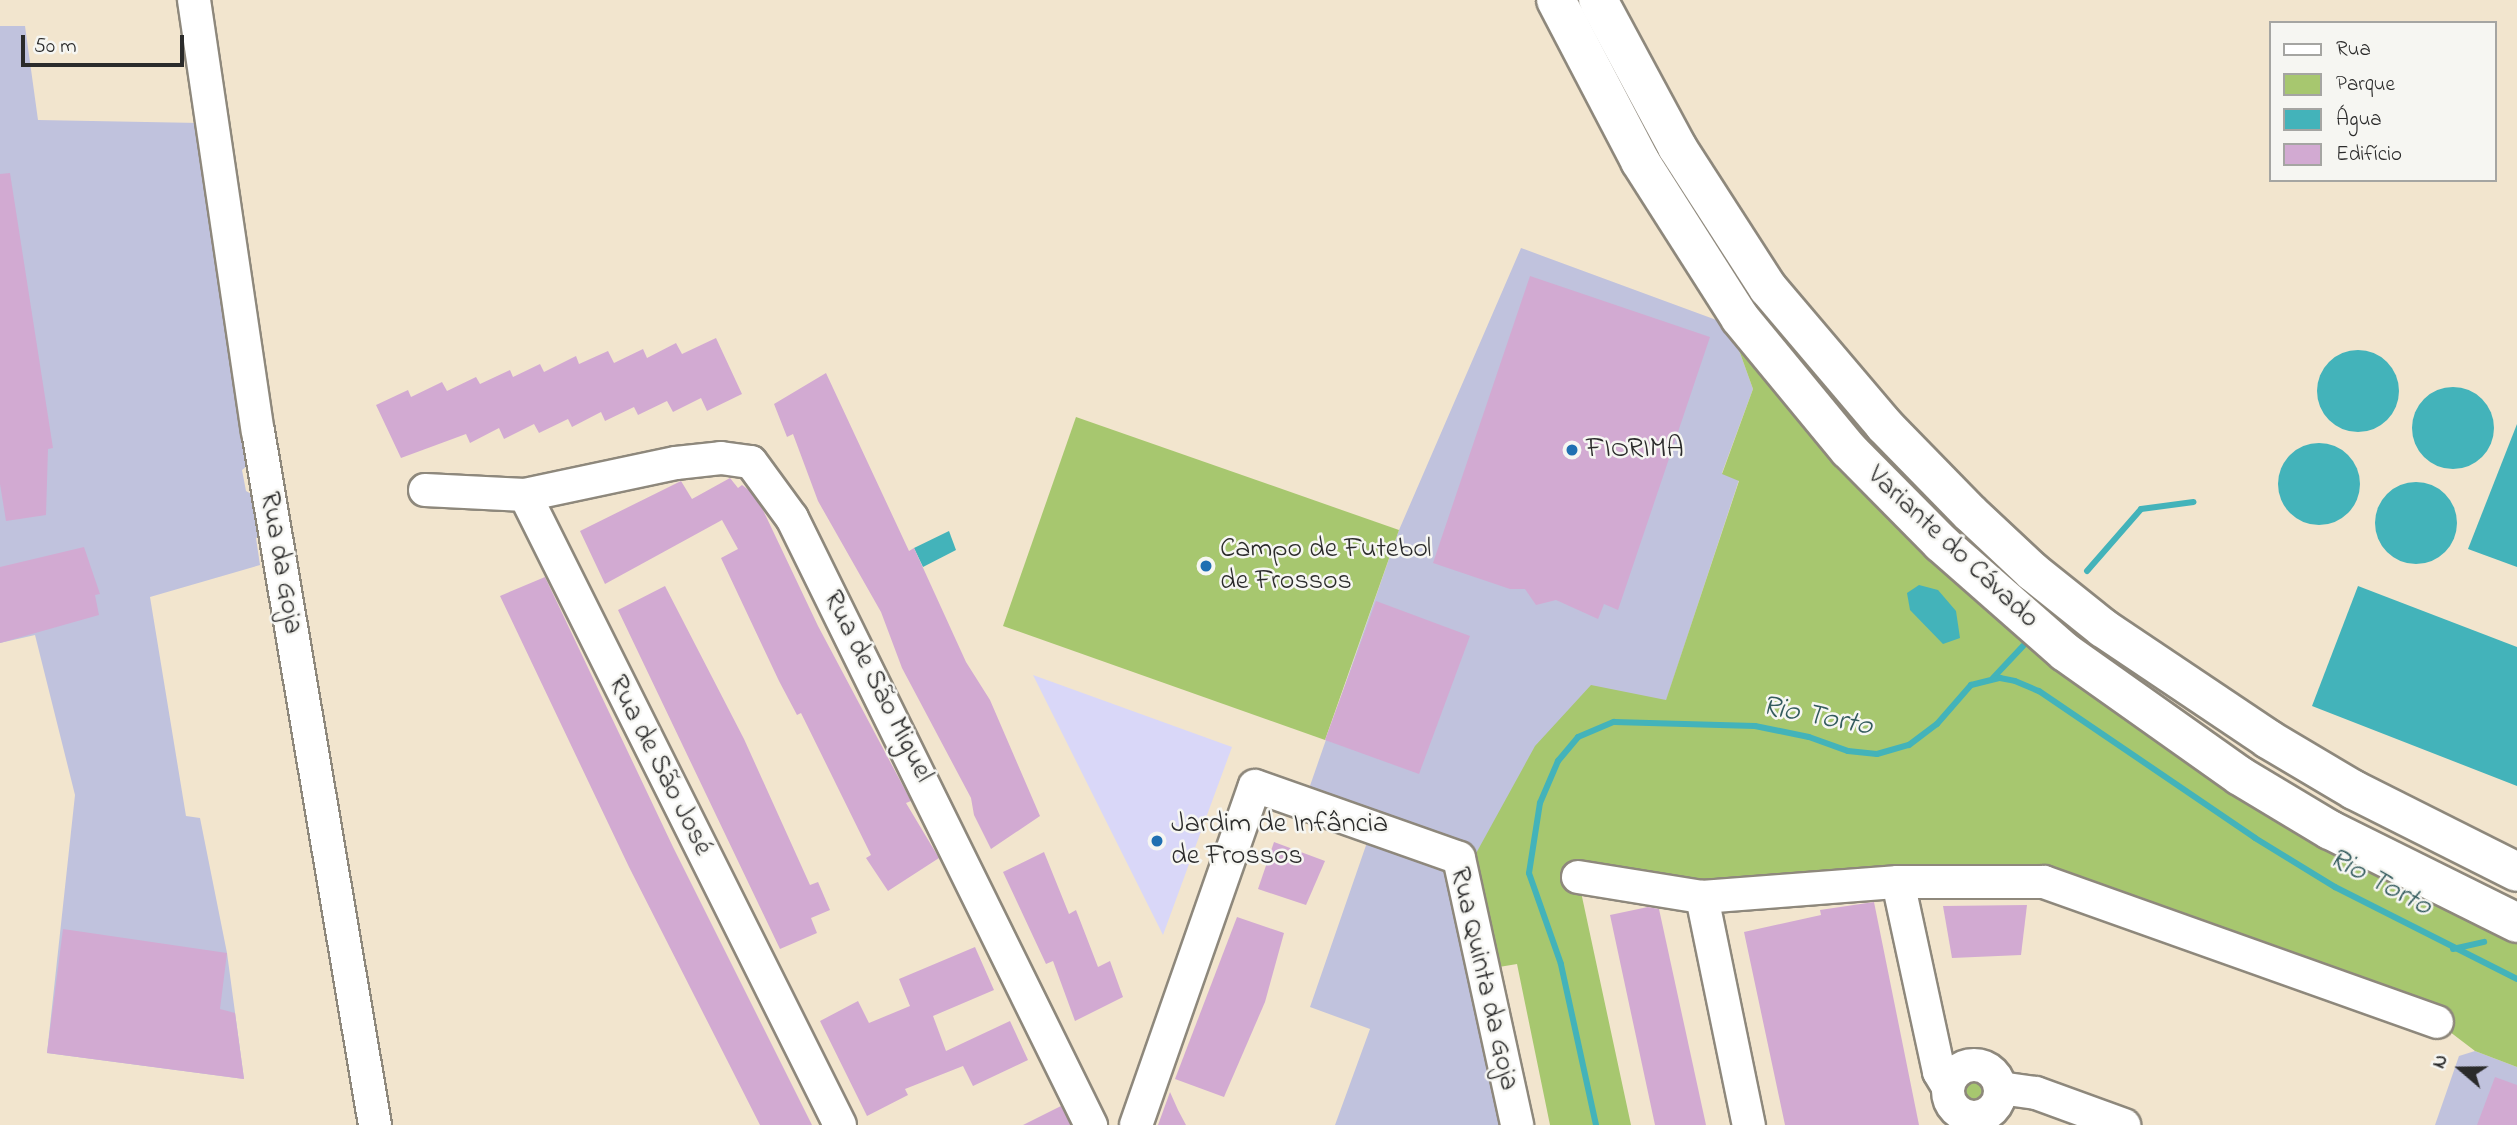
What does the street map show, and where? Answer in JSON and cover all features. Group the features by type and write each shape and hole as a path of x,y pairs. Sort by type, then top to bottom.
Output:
{"main road":[{"name":"Variante do Cávado","path":"1556,0 1640,161 1740,318 1816,412 1941,543 2065,652 2240,776 2341,836 2517,923"},
{"name":"Variante do Cávado","path":"1598,0 1676,147 1768,288 1884,425 1979,521 2104,628 2268,739 2365,796 2517,872"}],"street":[{"name":"Rua da Goja","path":"194,0 258,431 375,1125"},
{"name":"Rua de São Miguel","path":"525,495 676,463 721,458 751,462 792,518 1091,1125"},
{"path":"425,490 525,495"},
{"name":"Rua de São José","path":"525,495 840,1125"},
{"name":"Rua Quinta da Goja","path":"1136,1125 1255,786 1459,858 1517,1125"},
{"path":"1578,877 1702,897 1898,882 2044,882 2437,1022"},
{"path":"1898,882 1939,1072 1948,1087 1951,1104 1962,1120 1979,1117 1993,1109 2000,1088"},
{"path":"1702,897 1749,1125"},
{"path":"1948,1087 1956,1073 1970,1065 1986,1068 2000,1088 2036,1093 2124,1125"}],"shaded area":[{"path":"0,26 25,26 38,120 200,123 253,461 242,470 246,491 257,497 265,532 256,538 260,565 150,597 186,816 200,818 227,953 244,1079 47,1053 75,795 35,635 0,643"},
{"path":"1521,248 1730,325 1753,389 1722,473 1739,480 1666,701 1493,826 1474,857 1517,1125 1335,1125 1370,1029 1310,1007 1372,828 1304,803 1399,530"},
{"name":"Jardim de Infância de Frossos","path":"1033,675 1232,747 1163,935"},
{"path":"2475,1051 2517,1067 2517,1125 2435,1125 2459,1056"}],"green space":[{"path":"1730,325 2065,652 2517,923 2517,1067 2475,1051 2437,1022 2044,882 1702,897 1578,878 1631,1125 1550,1125 1517,964 1499,967 1474,857 1535,746 1591,685 1666,700 1739,481 1722,474 1753,389"},
{"name":"Campo de Futebol de Frossos","path":"1076,417 1399,530 1325,740 1003,626"},
{"path":"1975,1074 1987,1079 1992,1091 1987,1103 1975,1108 1963,1103 1958,1091 1963,1079"}],"water":[{"path":"2358,350 2374,353 2387,362 2396,375 2399,391 2396,407 2387,420 2374,429 2358,432 2342,429 2329,420 2320,407 2317,391 2320,375 2329,362 2342,353"},
{"path":"2453,387 2469,390 2482,399 2491,412 2494,428 2491,444 2482,457 2469,466 2453,469 2437,466 2424,457 2415,444 2412,428 2415,412 2424,399 2437,390"},
{"path":"2517,424 2517,567 2468,549"},
{"path":"2319,443 2335,446 2348,455 2357,468 2360,484 2357,500 2348,513 2335,522 2319,525 2303,522 2290,513 2281,500 2278,484 2281,468 2290,455 2303,446"},
{"path":"2416,482 2432,485 2445,494 2454,507 2457,523 2454,539 2445,552 2432,561 2416,564 2400,561 2387,552 2378,539 2375,523 2378,507 2387,494 2400,485"},
{"path":"949,531 956,550 923,567 914,548"},
{"path":"1919,585 1938,590 1956,611 1960,638 1943,644 1910,610 1907,593"},
{"path":"2358,586 2517,647 2517,786 2312,706"}],"building":[{"path":"10,173 53,448 48,449 46,515 6,521 0,484 0,174"},
{"name":"FIORIMA","path":"1530,276 1710,337 1618,610 1604,604 1598,619 1556,600 1536,605 1525,589 1510,589 1433,563"},
{"path":"716,338 742,394 707,411 701,398 673,412 667,401 638,415 634,407 605,421 601,412 572,427 568,419 539,433 534,424 504,439 499,428 470,443 466,434 401,458 376,405 408,390 411,397 442,382 447,391 476,377 480,384 510,370 513,377 540,364 544,372 576,356 579,364 608,351 614,363 643,349 647,358 676,343 682,354"},
{"path":"826,373 909,551 914,548 966,662 990,700 1040,816 991,849 974,815 971,798 902,668 881,612 818,501 793,434 787,437 774,404"},
{"path":"730,478 738,488 742,485 750,491 763,510 818,626 911,801 906,803 939,858 888,891 866,858 871,855 801,713 797,715 779,681 721,558 738,549 722,520 605,584 580,531 681,481 692,499"},
{"path":"84,547 100,594 95,595 99,615 0,643 0,567"},
{"path":"545,577 673,847 812,1125 760,1125 629,867 500,596"},
{"path":"665,586 744,739 810,885 818,882 830,910 811,918 817,933 780,949 618,610"},
{"path":"1376,601 1470,636 1419,774 1325,740"},
{"path":"1274,842 1325,861 1306,905 1258,889"},
{"path":"1044,852 1069,914 1076,910 1098,967 1110,961 1123,997 1075,1021 1053,961 1046,964 1003,872"},
{"path":"1874,902 1919,1125 1785,1125 1744,932 1821,915 1820,910"},
{"path":"2027,905 2021,955 1952,958 1943,906"},
{"path":"1648,907 1659,909 1706,1125 1655,1125 1610,915"},
{"path":"1237,917 1284,933 1265,1002 1224,1097 1175,1079"},
{"path":"63,929 227,953 220,1009 235,1013 244,1079 47,1053"},
{"path":"975,947 994,990 933,1016 946,1051 1010,1021 1028,1060 973,1086 963,1066 905,1089 908,1095 867,1116 820,1021 858,1001 869,1023 910,1006 899,979"},
{"path":"2495,1077 2517,1085 2517,1125 2477,1125"},
{"path":"1170,1092 1178,1110 1186,1125 1158,1125"},
{"path":"1061,1106 1071,1125 1023,1125"}],"waterway":[{"path":"2087,571 2141,509 2194,502"},
{"path":"1993,678 2023,646"},
{"name":"Rio Torto","path":"1596,1125 1561,964 1529,873 1540,803 1558,761 1578,737 1614,722 1755,726 1809,737 1848,751 1877,754 1909,745 1937,724 1971,685 2000,678 2015,681 2039,691 2255,838 2335,887 2517,979"},
{"path":"2453,949 2484,942"}],"place":[{"name":"FIORIMA","path":"1572,450"},
{"name":"Campo de Futebol de Frossos","path":"1206,566"},
{"name":"Jardim de Infância de Frossos","path":"1157,841"}]}
